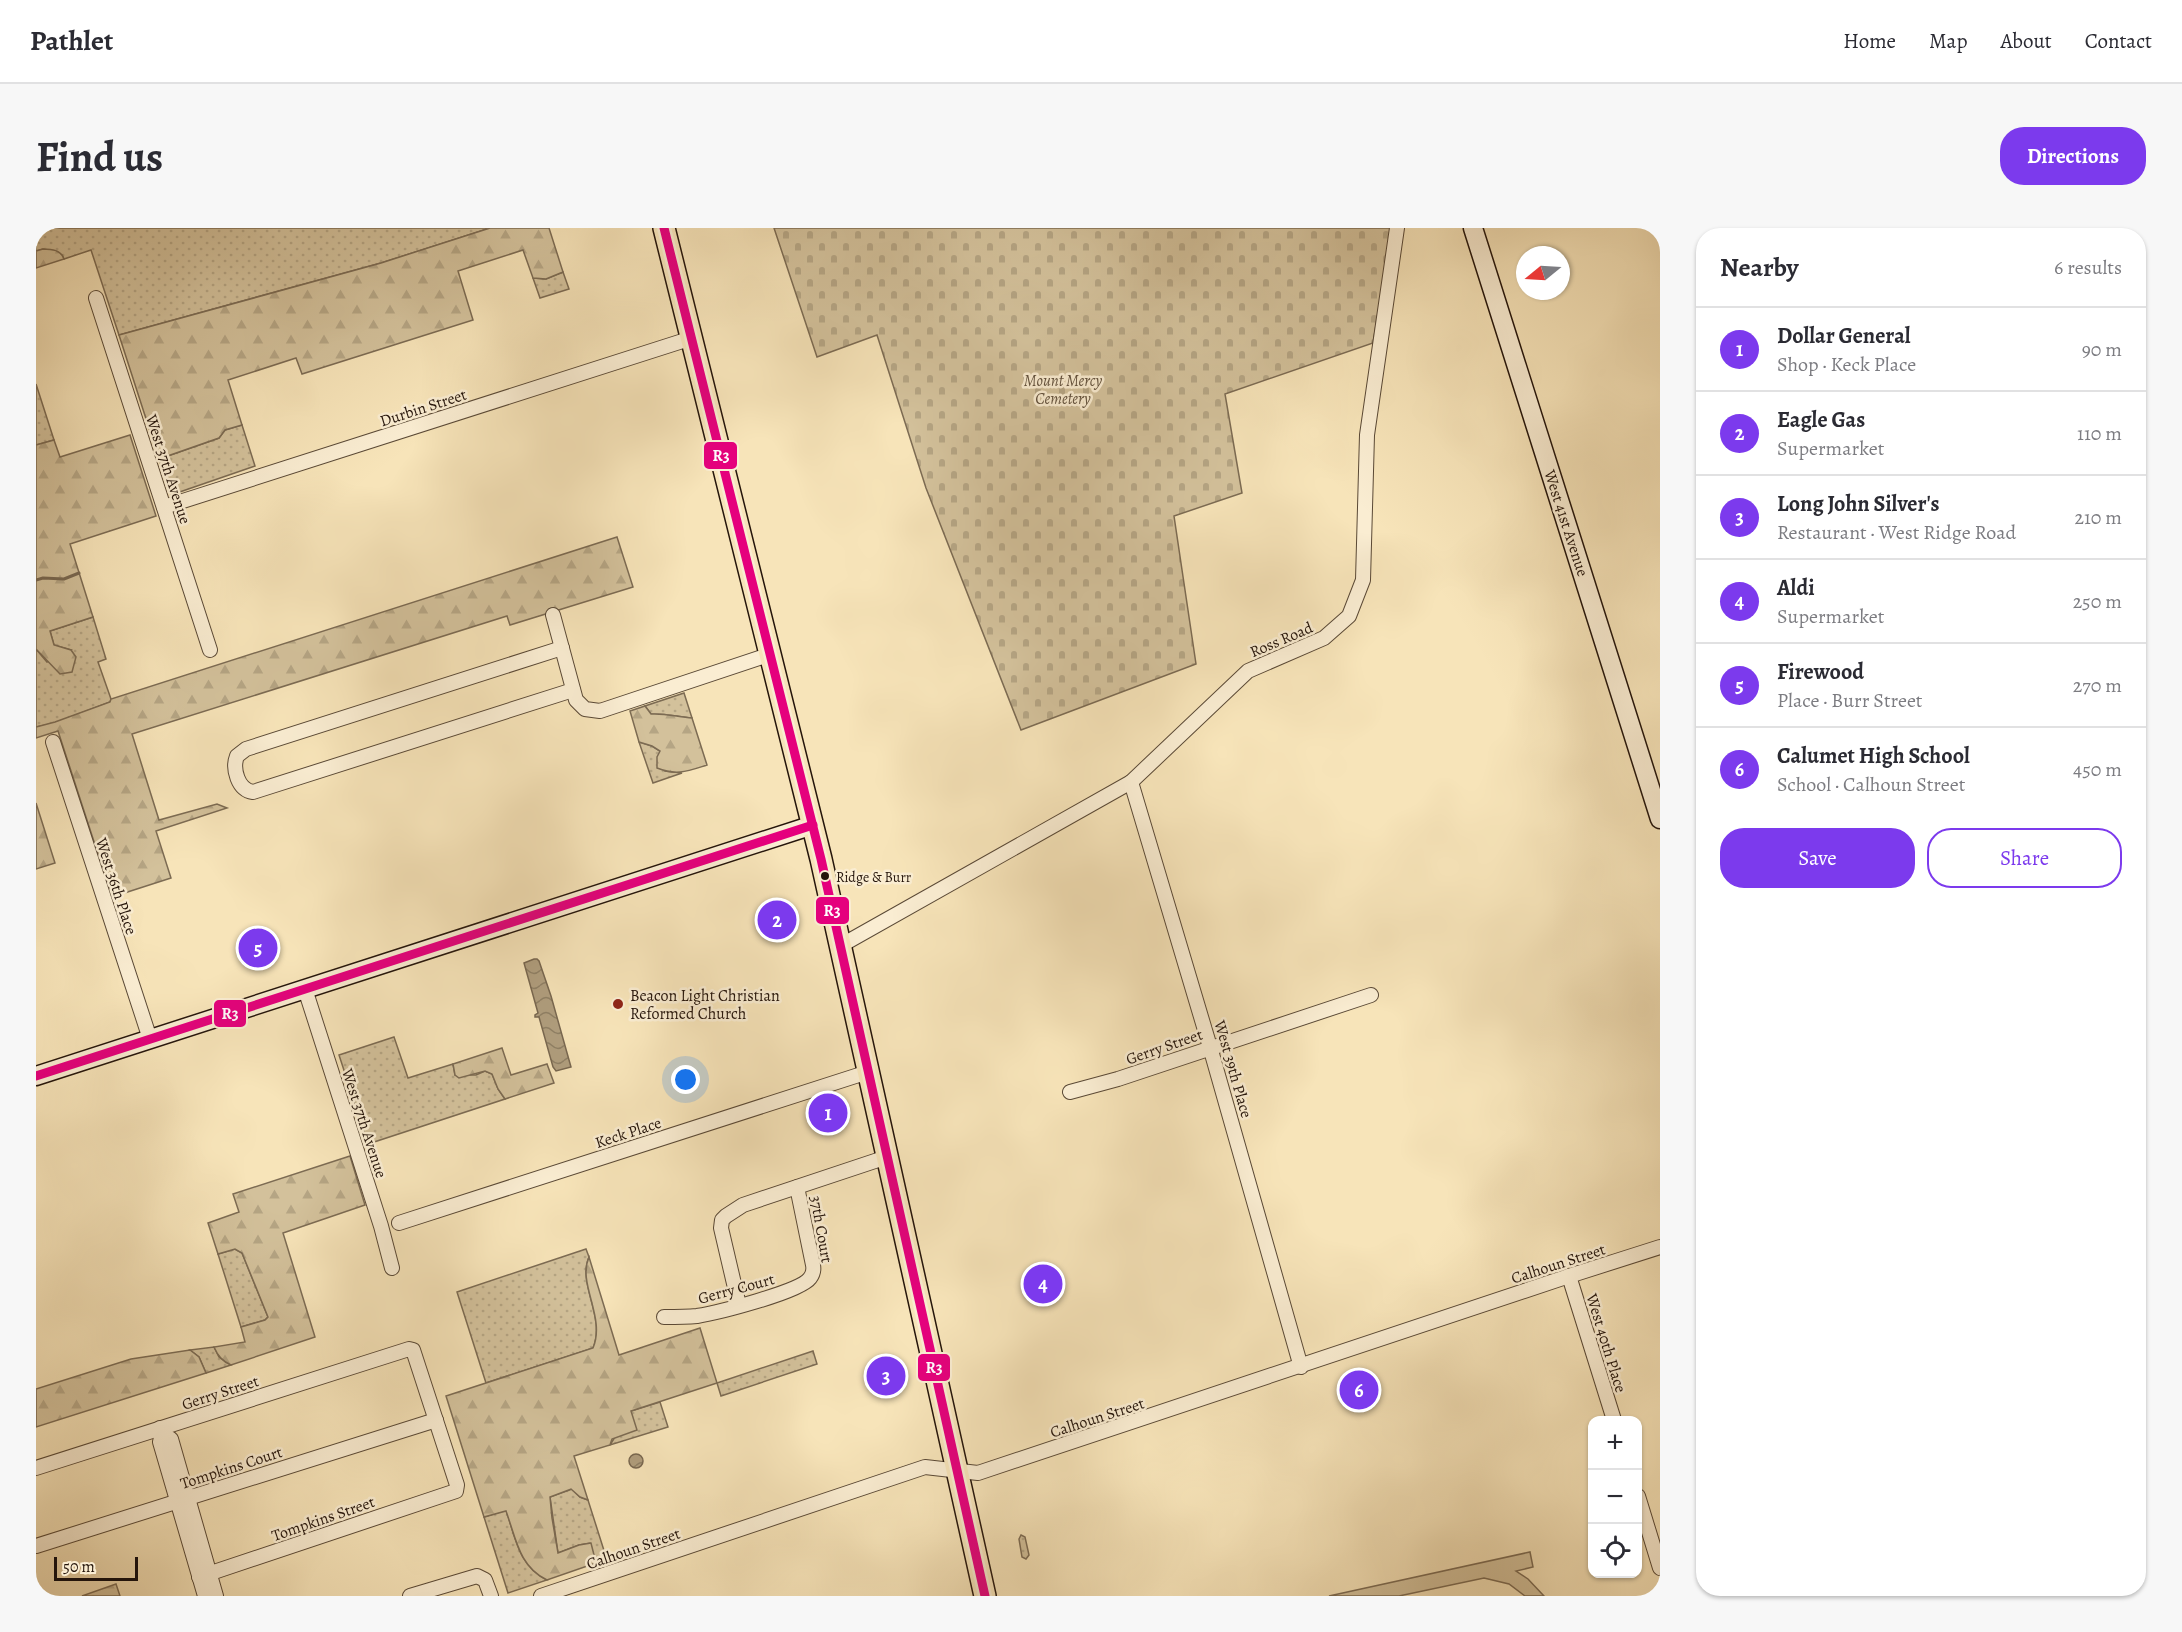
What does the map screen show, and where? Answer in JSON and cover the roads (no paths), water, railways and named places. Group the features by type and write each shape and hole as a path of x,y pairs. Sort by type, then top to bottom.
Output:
{"main road":[{"path":"664,228 813,825 984,1596"},
{"name":"West 41st Avenue","path":"1473,228 1660,819"},
{"path":"36,1076 813,825"}],"street":[{"name":"Ross Road","path":"840,946 1131,782 1248,671 1324,638 1349,616 1363,580 1367,435 1397,228"},
{"name":"West 37th Avenue","path":"96,298 210,650"},
{"name":"Durbin Street","path":"164,507 692,338"},
{"path":"553,615 573,690 582,707 597,712 771,654"},
{"path":"562,648 246,749 237,756 235,769 242,786 253,792 573,690"},
{"name":"West 36th Place","path":"53,742 150,1039"},
{"name":"West 39th Place","path":"1131,782 1210,1047 1301,1367"},
{"name":"West 37th Avenue","path":"305,989 381,1226 392,1268"},
{"name":"Gerry Street","path":"1070,1092 1118,1079 1371,995"},
{"name":"Keck Place","path":"399,1223 868,1072"},
{"path":"739,1305 722,1234 722,1220 728,1214 743,1205 887,1157"},
{"name":"37th Court","path":"797,1187 813,1265 812,1276"},
{"name":"Calhoun Street","path":"542,1596 925,1467 978,1473 1660,1247"},
{"name":"Gerry Court","path":"664,1317 700,1315 739,1305 793,1289 804,1284 812,1276"},
{"name":"West 40th Place","path":"1569,1276 1613,1416"},
{"name":"Gerry Street","path":"36,1468 161,1431 409,1349 413,1350 436,1420"},
{"name":"Tompkins Street","path":"205,1575 457,1490 436,1420"},
{"name":"Tompkins Court","path":"36,1546 436,1420"},
{"path":"161,1431 160,1442 182,1499 205,1575 216,1596"},
{"path":"1642,1509 1660,1568"},
{"path":"205,1575 205,1596"},
{"path":"410,1596 468,1577 480,1576 485,1580 491,1596"}],"water":[{"path":"534,959 539,961 551,996 571,1067 556,1071 553,1067 539,1017 535,1017 538,1013 524,963"},
{"path":"636,1454 641,1456 643,1461 641,1466 636,1468 631,1466 629,1461 631,1456"}],"waterway":[{"path":"36,580 64,579 79,573"}],"place":[{"name":"Ridge & Burr","path":"825,876"},
{"name":"Eagle Gas","path":"777,920"},
{"name":"Firewood","path":"258,948"},
{"name":"Beacon Light Christian Reformed Church","path":"618,1004"},
{"name":"Dollar General","path":"828,1113"},
{"name":"Aldi","path":"1043,1284"},
{"name":"Long John Silver's","path":"886,1376"},
{"name":"Calumet High School","path":"1359,1390"}],"park label":[{"name":"Mount Mercy Cemetery","path":"1063,389"}]}
